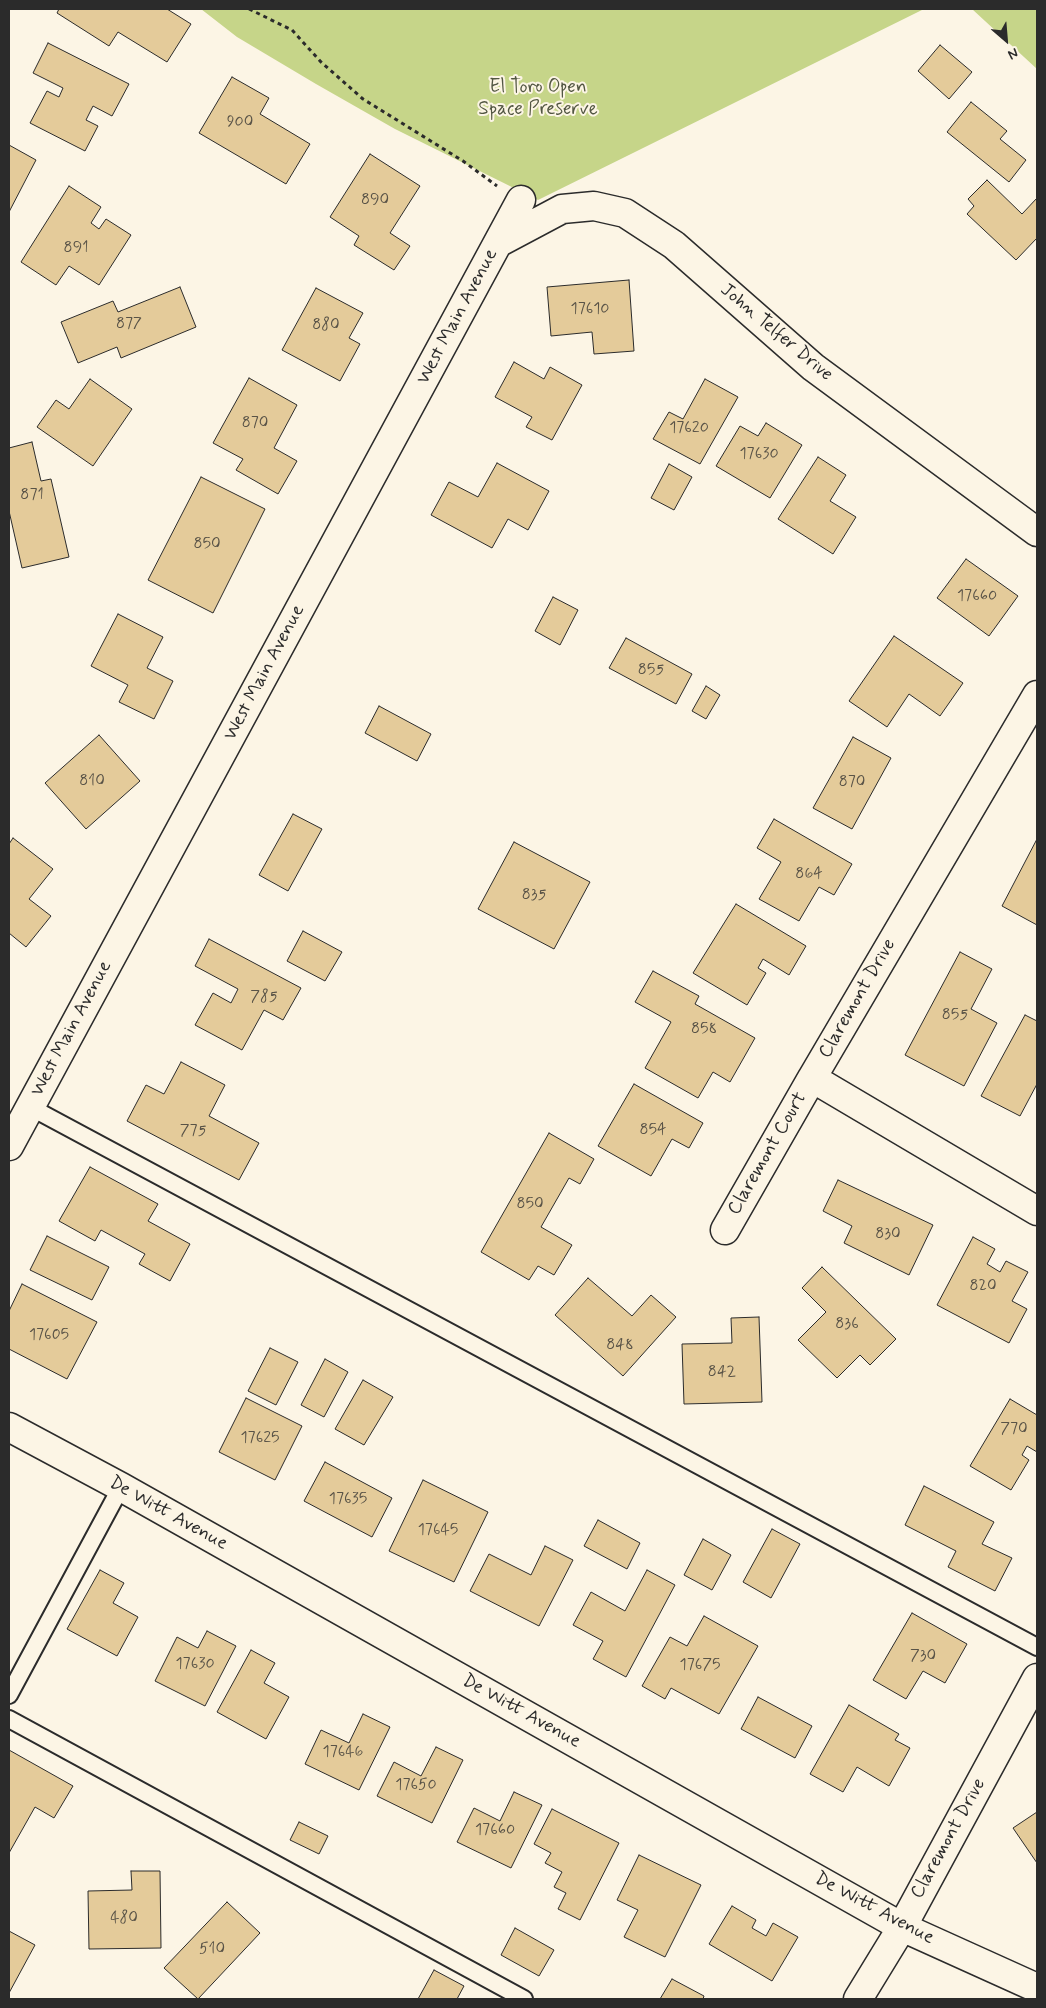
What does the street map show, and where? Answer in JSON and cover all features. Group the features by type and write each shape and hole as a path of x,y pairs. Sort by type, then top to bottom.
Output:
{"street":[{"name":"West Main Avenue","path":"9,1146 521,200"},
{"name":"John Telfer Drive","path":"498,242 562,209 594,206 625,212 674,245 813,367 1037,532"},
{"name":"Claremont Drive","path":"1037,694 812,1078 1037,1211"},
{"name":"Claremont Court","path":"725,1230 812,1078"},
{"name":"De Witt Avenue","path":"9,1426 121,1487 902,1927 1037,1988"},
{"name":"Claremont Drive","path":"858,1999 902,1927 1037,1678"}],"lane":[{"path":"30,1107 1037,1647"},
{"path":"9,1695 121,1487"},
{"path":"9,1719 524,1999"}],"path":[{"path":"249,9 292,30 321,62 363,99 463,161 521,200"}],"green space":[{"name":"El Toro Open Space Preserve","path":"201,9 924,9 538,200 395,129 237,37"},
{"path":"972,9 1037,9 1037,69"}],"building":[{"path":"59,9 167,9 191,24 167,62 118,32 109,46 57,13"},
{"path":"48,43 129,84 112,116 93,106 86,120 98,126 85,151 30,123 47,91 59,97 63,88 33,73"},
{"path":"940,45 972,72 949,99 918,71"},
{"path":"232,77 269,98 260,114 310,144 286,184 199,133"},
{"path":"971,102 1007,131 1000,139 1026,160 1009,182 947,132"},
{"path":"9,145 36,160 9,212"},
{"path":"370,154 420,186 390,233 410,246 394,270 354,245 359,236 330,217"},
{"path":"987,180 1022,214 1037,198 1037,238 1016,260 967,214 974,206 968,199"},
{"path":"69,186 101,207 91,223 99,229 106,219 131,235 99,285 69,266 56,285 21,262"},
{"path":"629,280 634,351 594,354 592,332 551,336 547,287"},
{"path":"180,287 196,327 121,358 117,347 78,363 61,322 113,301 118,312"},
{"path":"316,288 363,313 349,338 360,344 340,381 282,350"},
{"path":"514,362 544,379 550,367 582,385 552,440 526,427 532,417 495,397"},
{"path":"249,378 297,405 274,448 297,461 278,494 236,470 243,459 213,443"},
{"path":"90,379 132,409 93,466 37,427 56,400 69,409"},
{"path":"705,379 738,397 700,464 653,439 669,412 683,419"},
{"path":"766,423 802,445 770,498 716,466 740,426 758,436"},
{"path":"32,442 41,481 51,479 69,557 22,568 9,511 9,448"},
{"path":"818,457 846,475 830,501 856,517 833,554 778,519"},
{"path":"497,463 549,491 528,530 508,519 492,548 431,515 449,482 478,497"},
{"path":"669,464 692,477 674,510 651,498"},
{"path":"201,477 265,509 213,613 148,580"},
{"path":"966,559 1018,596 989,636 937,598"},
{"path":"553,597 578,610 560,645 535,631"},
{"path":"118,614 163,637 147,668 173,681 154,719 119,702 128,685 91,666"},
{"path":"894,636 963,683 940,716 909,694 887,727 849,701"},
{"path":"626,638 692,674 676,704 609,668"},
{"path":"706,686 720,695 706,719 692,711"},
{"path":"379,706 431,734 417,761 365,733"},
{"path":"99,735 140,781 86,829 45,783"},
{"path":"853,737 891,758 852,829 813,808"},
{"path":"293,814 322,829 288,891 259,875"},
{"path":"774,819 852,864 834,895 819,887 799,921 759,899 781,862 757,848"},
{"path":"13,838 53,869 29,899 51,916 26,947 9,933 9,844"},
{"path":"1037,839 1037,925 1002,906"},
{"path":"514,842 590,882 554,949 478,909"},
{"path":"736,904 806,946 789,975 763,959 758,968 766,973 747,1005 693,973"},
{"path":"303,931 342,952 325,981 287,961"},
{"path":"209,939 301,988 283,1020 264,1010 242,1050 195,1025 213,993 231,1003 238,989 195,966"},
{"path":"960,952 992,969 971,1009 997,1023 964,1086 905,1055"},
{"path":"653,971 699,996 695,1004 755,1038 730,1082 713,1072 698,1098 645,1068 671,1022 635,1002"},
{"path":"1025,1015 1037,1021 1037,1084 1020,1116 981,1096"},
{"path":"181,1062 225,1085 209,1116 259,1143 239,1180 127,1121 146,1085 164,1094"},
{"path":"634,1084 703,1123 689,1148 672,1139 651,1176 598,1146"},
{"path":"549,1133 594,1159 580,1184 569,1178 541,1227 572,1245 554,1275 538,1266 529,1280 481,1252"},
{"path":"90,1167 158,1204 148,1221 190,1244 170,1281 139,1264 145,1254 101,1230 95,1241 59,1221"},
{"path":"838,1180 933,1225 909,1275 844,1243 852,1226 823,1211"},
{"path":"47,1236 109,1267 92,1300 30,1270"},
{"path":"973,1237 995,1249 987,1264 1000,1272 1006,1261 1028,1272 1012,1301 1027,1309 1009,1343 937,1305"},
{"path":"822,1267 896,1339 870,1365 860,1355 837,1378 798,1340 826,1312 802,1288"},
{"path":"588,1278 632,1316 651,1295 676,1317 623,1376 555,1315"},
{"path":"22,1284 97,1322 67,1379 9,1349 9,1311"},
{"path":"759,1317 762,1402 684,1404 682,1344 732,1343 731,1318"},
{"path":"270,1348 298,1362 276,1405 248,1391"},
{"path":"325,1359 348,1372 324,1417 301,1405"},
{"path":"363,1380 393,1397 364,1445 335,1429"},
{"path":"246,1398 302,1426 275,1480 219,1452"},
{"path":"1010,1399 1037,1415 1037,1452 1027,1446 1022,1455 1029,1460 1011,1490 970,1466"},
{"path":"325,1462 392,1498 372,1537 304,1501"},
{"path":"423,1480 488,1512 454,1582 389,1551"},
{"path":"924,1486 994,1522 982,1544 1012,1558 995,1591 948,1567 956,1551 905,1525"},
{"path":"598,1520 640,1543 627,1569 584,1546"},
{"path":"772,1529 800,1544 771,1598 743,1582"},
{"path":"703,1539 731,1555 712,1590 684,1575"},
{"path":"545,1546 573,1560 539,1626 470,1591 489,1554 531,1575"},
{"path":"100,1570 124,1583 113,1603 138,1617 117,1656 67,1629"},
{"path":"647,1570 675,1585 626,1677 593,1659 603,1641 573,1625 591,1592 625,1611"},
{"path":"912,1613 967,1644 945,1683 923,1671 906,1699 873,1680"},
{"path":"704,1616 758,1646 719,1714 671,1688 665,1699 642,1686 670,1637 687,1646"},
{"path":"207,1631 236,1646 205,1706 155,1681 177,1637 198,1648"},
{"path":"251,1650 275,1663 264,1683 289,1697 266,1739 217,1712"},
{"path":"758,1697 812,1726 795,1758 741,1729"},
{"path":"849,1705 899,1734 895,1740 910,1748 889,1786 857,1767 843,1792 810,1774"},
{"path":"363,1714 390,1727 359,1790 305,1764 321,1730 349,1743"},
{"path":"436,1747 463,1760 432,1823 377,1796 394,1762 421,1776"},
{"path":"9,1750 73,1786 54,1818 35,1807 9,1853"},
{"path":"514,1792 542,1805 511,1868 457,1842 474,1808 500,1821"},
{"path":"552,1809 619,1843 580,1920 558,1909 566,1893 554,1887 562,1872 545,1863 551,1853 534,1844"},
{"path":"1037,1812 1037,1863 1013,1828"},
{"path":"299,1822 328,1836 319,1854 290,1840"},
{"path":"639,1855 701,1885 665,1957 624,1937 638,1910 617,1900"},
{"path":"131,1871 160,1871 161,1948 89,1949 88,1891 132,1890"},
{"path":"227,1902 260,1933 198,1999 164,1968"},
{"path":"732,1906 756,1920 752,1928 766,1936 773,1923 798,1937 772,1981 709,1944"},
{"path":"515,1928 554,1950 539,1976 501,1955"},
{"path":"9,1931 35,1945 9,1993"},
{"path":"434,1970 464,1986 457,1999 418,1999"},
{"path":"672,1979 704,1996 703,1999 660,1999"}]}
